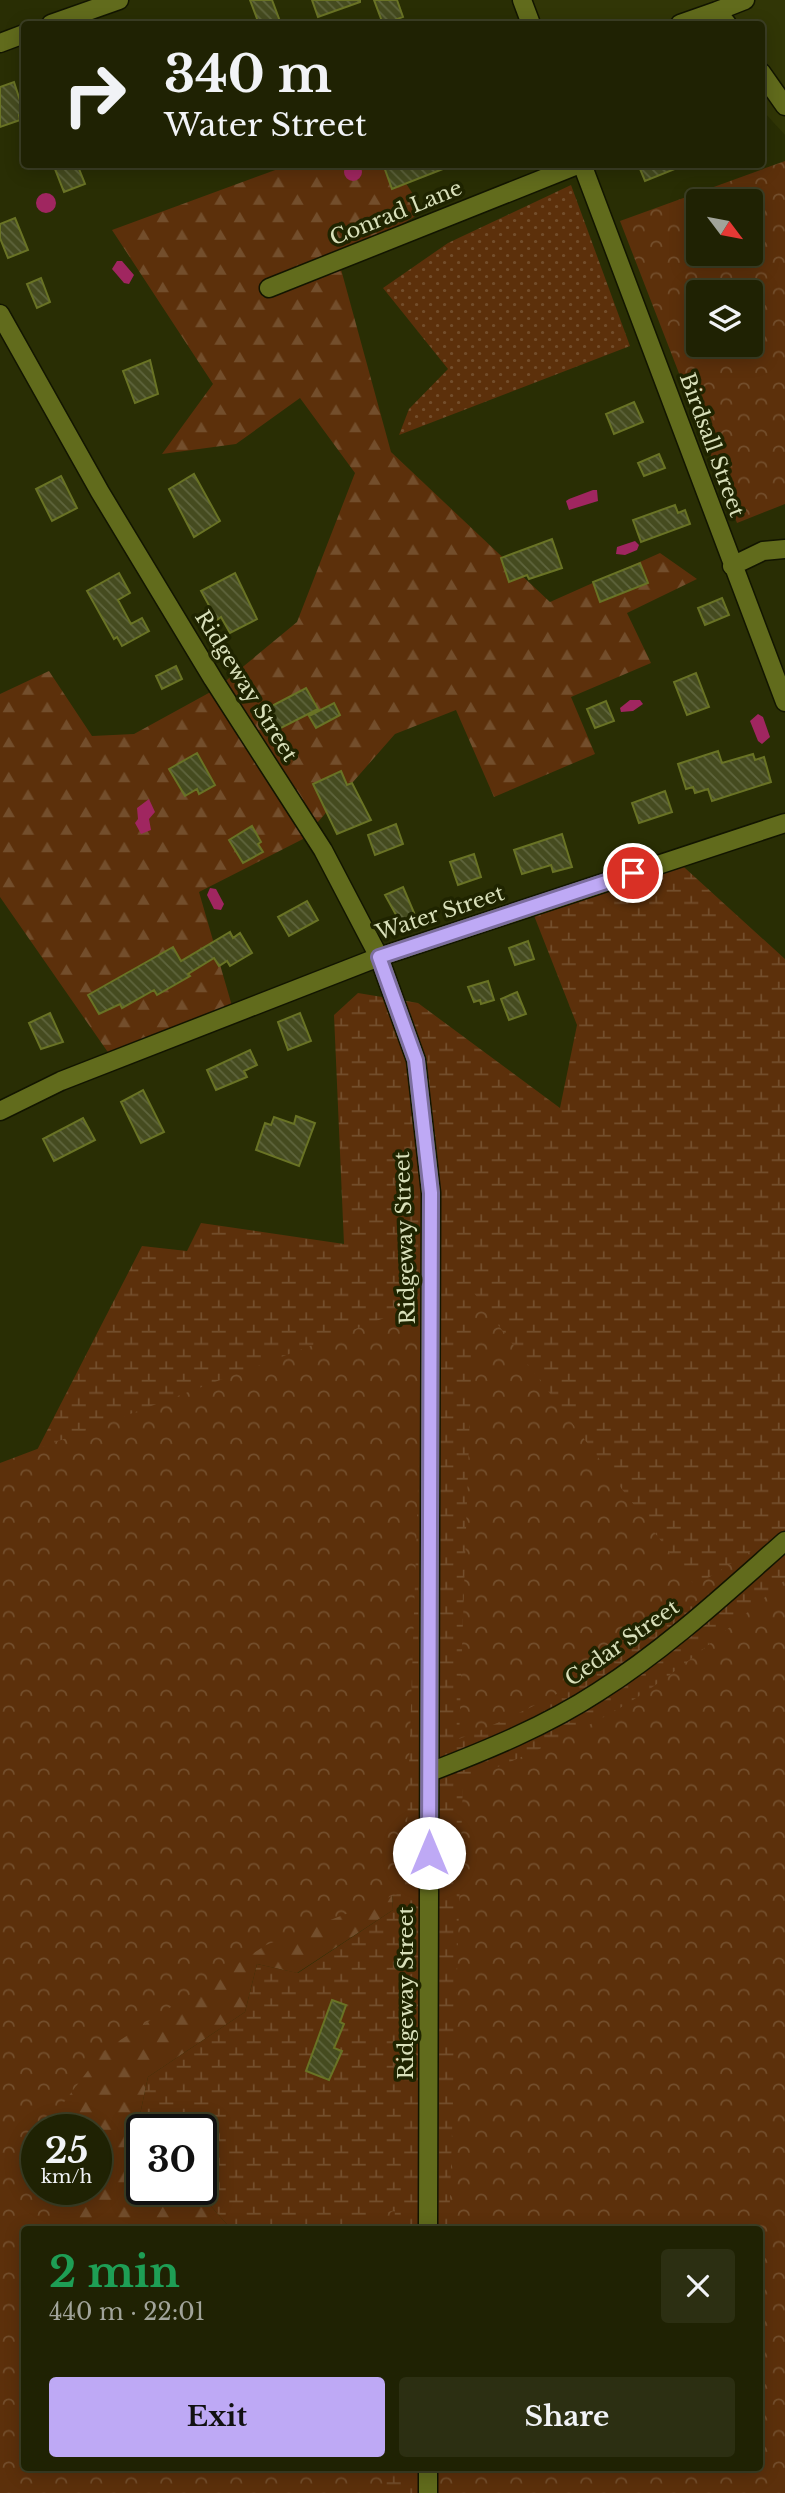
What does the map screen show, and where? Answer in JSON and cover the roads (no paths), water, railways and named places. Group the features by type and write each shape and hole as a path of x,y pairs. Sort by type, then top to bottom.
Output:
{"street":[{"path":"60,21 119,0"},
{"path":"522,0 530,21"},
{"path":"701,21 722,18 745,0"},
{"path":"0,43 21,35"},
{"path":"765,78 785,106"},
{"name":"Conrad Lane","path":"269,288 571,168"},
{"name":"Birdsall Street","path":"583,168 785,702"},
{"name":"Ridgeway Street","path":"0,314 100,492 213,679 323,850 379,957 416,1060 431,1193 428,2226"},
{"path":"732,566 763,551 785,549"},
{"name":"Water Street","path":"0,1111 61,1081 379,957 785,823"},
{"name":"Cedar Street","path":"430,1772 486,1750 598,1693 695,1621 785,1541"},
{"path":"428,2471 428,2493"}]}
